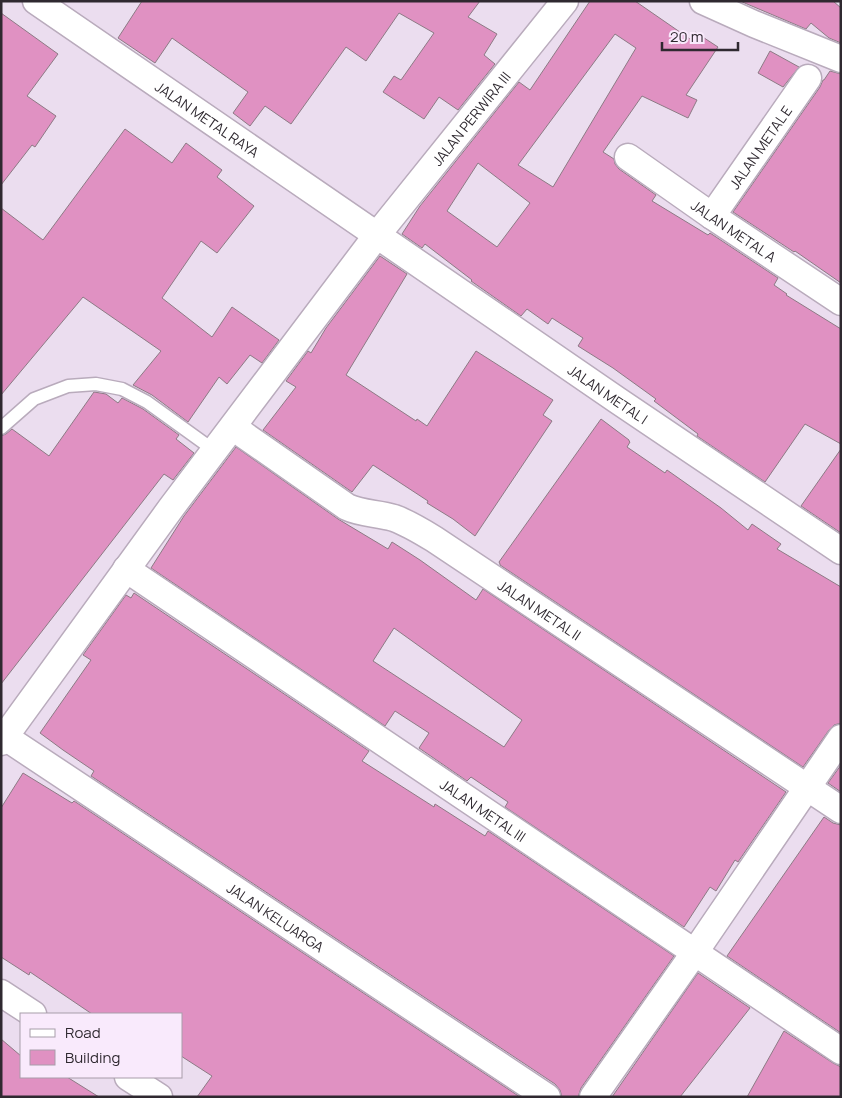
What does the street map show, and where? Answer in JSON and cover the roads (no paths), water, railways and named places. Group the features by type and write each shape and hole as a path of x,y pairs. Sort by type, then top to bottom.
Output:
{"street":[{"name":"JALAN METAL RAYA","path":"36,1 377,235"},
{"name":"JALAN PERWIRA III","path":"3,739 126,569 377,235 565,1"},
{"path":"703,1 841,60"},
{"name":"JALAN METAL E","path":"712,216 808,78"},
{"name":"JALAN METAL A","path":"628,157 712,216 841,302"},
{"name":"JALAN METAL I","path":"377,235 841,551"},
{"name":"JALAN METAL II","path":"234,426 347,507 356,511 394,518 408,523 434,538 841,810"},
{"name":"JALAN METAL III","path":"126,569 841,1051"},
{"path":"593,1097 841,738"},
{"name":"JALAN KELUARGA","path":"3,739 546,1097"},
{"path":"1,993 31,1013"},
{"path":"130,1078 159,1097"}],"lane":[{"path":"1,428 34,399 68,386 96,384 122,389 147,402 215,450"}]}
